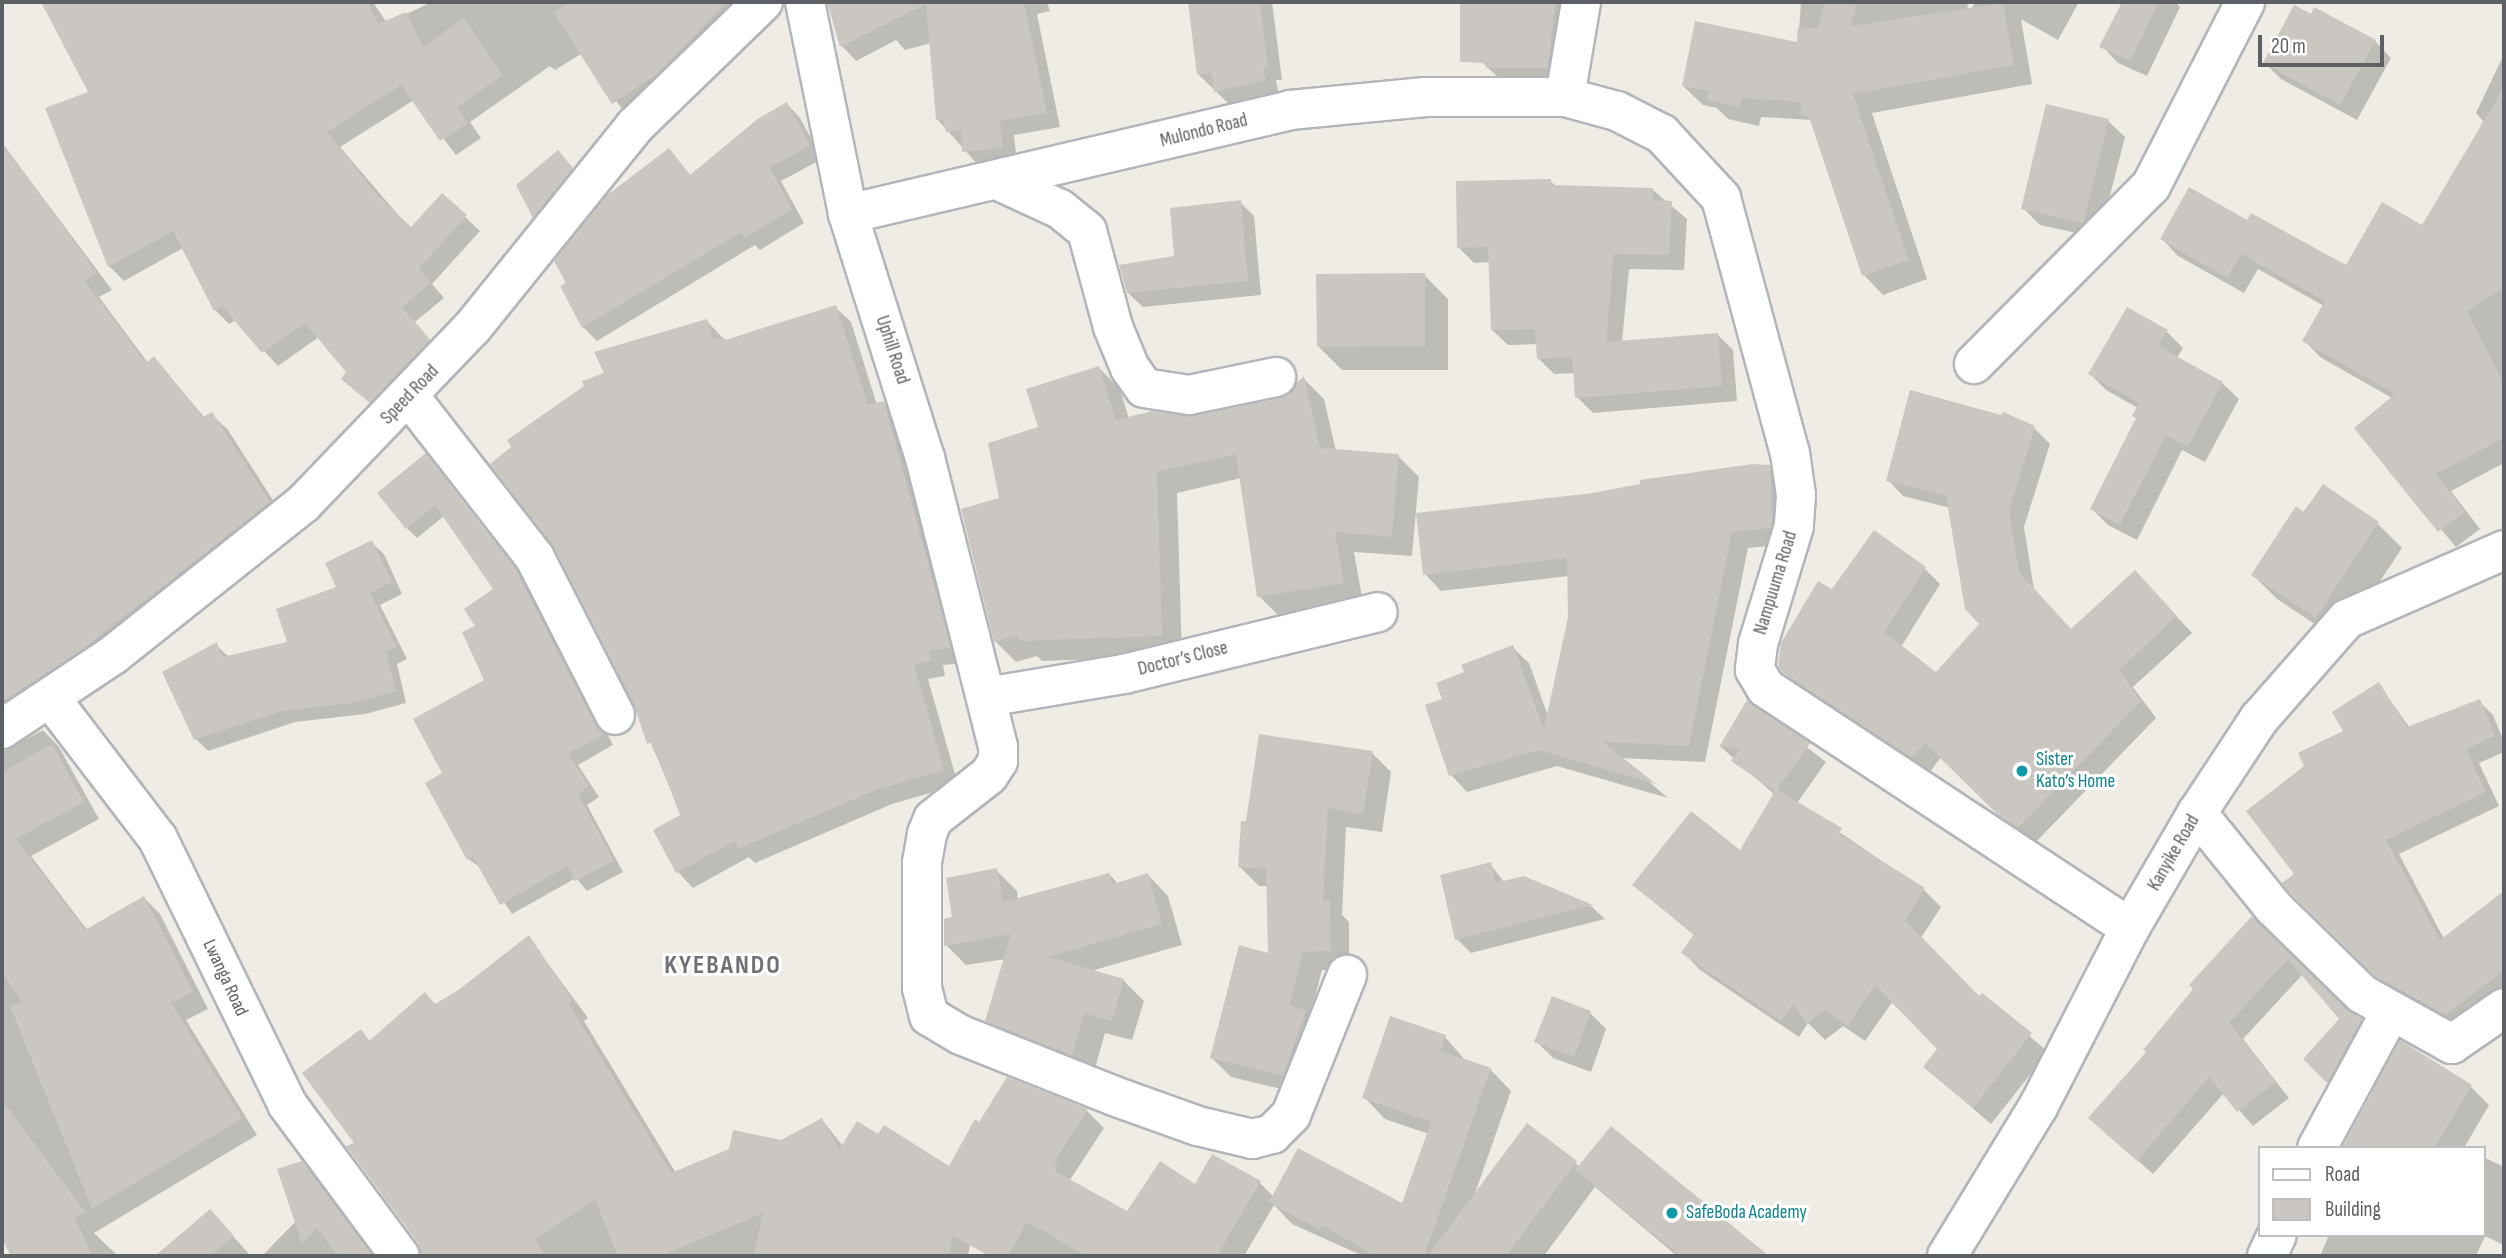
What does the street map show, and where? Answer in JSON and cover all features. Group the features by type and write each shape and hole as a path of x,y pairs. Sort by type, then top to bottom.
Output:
{"street":[{"name":"Speed Road","path":"2,729 51,699 303,504 410,396 498,297 534,245 635,126 763,2"},
{"name":"Uphill Road","path":"805,2 848,214 925,458 986,697 998,761 979,785 933,819 922,863 922,988 924,1005 934,1023 1126,1101 1198,1126 1252,1139 1272,1134 1291,1115 1347,975"},
{"path":"1565,97 1581,2"},
{"path":"1974,364 2151,186 2245,2"},
{"name":"Mulondo Road","path":"848,214 999,181 1290,110 1425,97 1565,97"},
{"name":"Nampuuma Road","path":"1565,97 1617,111 1662,134 1721,198 1768,358 1796,495 1787,555 1758,644 1755,670 1766,688 2130,928"},
{"path":"999,181 1060,209 1087,231 1113,327 1130,368 1144,388 1189,395 1276,377"},
{"path":"410,396 535,558 582,643 615,715"},
{"name":"Kanyike Road","path":"1947,1256 2038,1107 2130,928 2197,813 2259,719 2347,620 2504,550"},
{"name":"Doctor’s Close","path":"986,697 1124,674 1378,612"},
{"name":"Lwanga Road","path":"51,699 158,839 287,1104 400,1256"},
{"path":"2197,813 2313,950 2362,994 2452,1045 2504,1009"},
{"path":"2318,1146 2391,1011"},
{"path":"2267,1256 2276,1237"}],"building":[{"path":"41,2 368,2 378,24 406,12 423,47 464,18 503,75 457,107 468,123 440,141 401,85 327,132 377,195 411,227 442,193 467,215 419,269 431,283 402,307 430,340 370,403 341,379 346,372 305,323 262,353 222,306 214,311 173,231 108,267 45,108 88,92"},
{"path":"571,2 727,2 656,75 612,104 553,12"},
{"path":"827,2 1024,2 1047,113 1000,121 1003,148 962,152 961,130 946,132 944,120 936,120 926,4 840,47"},
{"path":"1188,2 1260,2 1268,66 1263,67 1266,80 1214,92 1211,73 1197,75"},
{"path":"1460,2 1555,2 1548,68 1486,68 1486,63 1460,62"},
{"path":"1824,2 1857,2 1851,26 2003,3 2014,65 1853,94 1909,260 1862,276 1809,117 1799,114 1802,102 1742,98 1740,107 1707,100 1709,91 1682,86 1695,21 1797,42 1798,27 1818,28"},
{"path":"2122,2 2159,2 2130,61 2099,47"},
{"path":"2294,5 2311,14 2314,7 2376,40 2340,105 2263,63"},
{"path":"2504,87 2504,288 2467,311 2504,384 2504,438 2436,474 2465,512 2438,532 2354,428 2395,394 2302,341 2325,301 2241,254 2227,278 2160,239 2189,187 2247,220 2251,213 2346,265 2382,202 2422,225"},
{"path":"787,102 810,146 770,167 792,209 745,238 742,232 582,328 560,286 566,283 554,261 606,196 669,148 690,175 759,118"},
{"path":"2046,104 2109,119 2083,223 2021,209"},
{"path":"2,142 97,273 84,280 146,363 154,356 203,417 212,412 270,502 80,651 2,702"},
{"path":"558,150 573,168 533,218 516,185"},
{"path":"1551,179 1551,185 1653,188 1653,200 1672,201 1669,255 1614,254 1606,342 1718,333 1722,386 1575,398 1572,357 1537,359 1535,329 1491,330 1488,247 1457,248 1456,181"},
{"path":"1241,200 1248,281 1127,293 1119,265 1174,256 1170,208"},
{"path":"1425,273 1425,346 1317,347 1316,274"},
{"path":"836,305 868,405 884,401 951,648 929,650 931,661 914,664 944,770 876,790 738,849 735,841 676,873 653,830 680,815 652,742 647,744 634,705 554,548 490,464 511,447 507,440 584,386 582,381 604,373 594,352 707,319 713,340 724,337 725,340"},
{"path":"2127,307 2168,330 2158,346 2223,382 2188,447 2166,435 2120,525 2090,509 2136,418 2132,416 2139,403 2088,374"},
{"path":"1099,366 1116,420 1152,411 1193,416 1280,398 1304,376 1320,448 1399,454 1392,537 1335,532 1344,583 1257,597 1236,454 1157,472 1162,636 1020,641 1018,635 994,642 961,509 999,498 988,443 1038,427 1026,389"},
{"path":"1910,390 2001,415 2003,412 2035,426 2009,511 2019,572 2071,629 2135,570 2177,616 2119,670 2141,701 2018,828 1998,815 1925,743 1912,758 1782,672 1778,665 1781,643 1818,581 1832,589 1874,530 1926,567 1884,632 1936,672 1979,624 1965,609 1946,496 1886,481"},
{"path":"426,453 516,570 596,725 605,734 568,754 589,786 578,794 614,861 575,881 567,866 500,905 473,857 467,860 425,783 442,773 413,719 484,680 462,632 475,626 464,609 493,589 435,505 406,529 377,493"},
{"path":"1752,464 1770,465 1771,528 1732,532 1689,746 1603,742 1656,784 1539,750 1449,776 1425,705 1442,699 1436,683 1464,672 1461,665 1513,645 1544,729 1568,617 1567,558 1423,575 1416,513 1593,493 1640,484 1640,480"},
{"path":"2323,484 2379,522 2316,618 2251,575 2296,506 2304,512"},
{"path":"372,540 392,582 370,593 397,647 386,652 396,691 352,703 282,711 194,740 162,672 217,642 222,657 287,642 276,609 336,587 325,563"},
{"path":"2379,682 2407,727 2480,699 2495,736 2466,749 2486,792 2386,840 2440,940 2504,891 2504,970 2445,1015 2375,976 2289,892 2282,883 2294,874 2246,811 2304,766 2298,753 2343,731 2332,712"},
{"path":"1747,700 1810,743 1777,790 1842,828 1839,834 1925,888 1905,920 1979,996 1982,993 2032,1033 1973,1108 1923,1067 1937,1049 1875,985 1847,1026 1825,1010 1807,1024 1793,1004 1781,1021 1681,953 1694,934 1632,885 1691,811 1740,850 1775,791 1731,761 1741,748 1719,747"},
{"path":"1259,734 1373,751 1363,814 1328,808 1323,901 1330,901 1331,951 1303,952 1289,1006 1306,1010 1283,1076 1210,1058 1239,945 1268,953 1266,869 1238,867 1241,821 1246,821"},
{"path":"52,744 84,802 16,839 85,930 144,896 193,992 171,1003 242,1118 92,1209 10,1006 22,1002 2,973 2,772"},
{"path":"1491,862 1495,883 1524,876 1593,905 1455,940 1440,875"},
{"path":"997,868 1003,902 1109,873 1113,884 1148,873 1162,924 1048,957 1124,979 1112,1021 1084,1013 1072,1056 985,1021 1011,934 944,946 944,919 952,917 946,878"},
{"path":"2252,916 2347,1010 2362,1019 2327,1083 2303,1059 2339,1019 2288,959 2229,1023 2276,1082 2237,1112 2209,1077 2137,1161 2088,1118 2146,1052 2143,1050 2193,989 2189,985"},
{"path":"529,935 573,1001 569,1004 671,1173 729,1149 733,1130 781,1140 822,1118 839,1150 857,1121 878,1134 884,1125 949,1166 975,1119 979,1122 1007,1077 1088,1109 1054,1163 1058,1165 1055,1171 1127,1211 1160,1161 1195,1184 1212,1154 1261,1181 1217,1256 1086,1256 1027,1222 1008,1256 989,1256 953,1236 949,1256 754,1256 763,1213 661,1256 618,1256 595,1200 535,1239 545,1256 421,1256 418,1243 346,1146 354,1143 302,1073 361,1029 369,1041 425,992 435,1004 457,991"},
{"path":"1552,996 1591,1011 1574,1057 1534,1042"},
{"path":"1390,1016 1446,1035 1441,1051 1491,1068 1424,1256 1375,1256 1322,1225 1319,1230 1269,1202 1298,1148 1402,1203 1431,1122 1362,1098"},
{"path":"2400,1040 2472,1085 2435,1146 2343,1146"},
{"path":"2,1100 85,1212 75,1218 92,1256 11,1256 2,1239"},
{"path":"1527,1123 1577,1161 1506,1256 1428,1256"},
{"name":"SafeBoda Academy","path":"1611,1126 1769,1256 1680,1256 1575,1170"},
{"path":"302,1161 373,1256 338,1256 317,1228 302,1244 277,1169"},
{"path":"210,1209 234,1236 210,1256 155,1256"}],"place":[{"name":"Sister Kato’s Home","path":"2022,771"},
{"name":"SafeBoda Academy","path":"1672,1213"}],"district":[{"name":"KYEBANDO","path":"723,966"}]}
